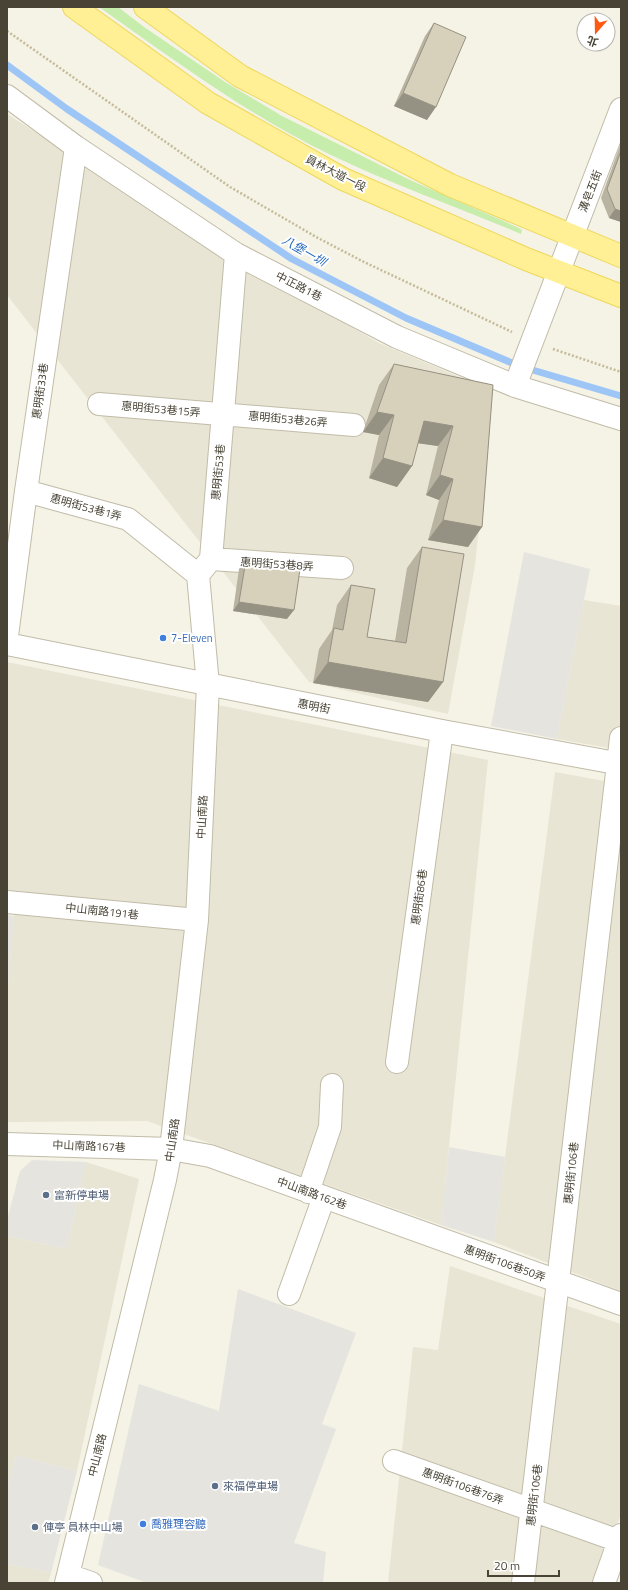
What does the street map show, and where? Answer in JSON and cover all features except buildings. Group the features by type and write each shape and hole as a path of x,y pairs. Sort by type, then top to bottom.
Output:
{"main road":[{"name":"員林大道一段","path":"74,7 208,103 344,178 558,272 621,296"},
{"path":"145,7 240,76 450,185 572,237 621,256"}],"street":[{"name":"中正路1巷","path":"7,96 76,147 236,254 397,337 621,419"},
{"name":"溝皂五街","path":"516,381 621,109"},
{"name":"惠明街33巷","path":"7,636 26,491 76,147"},
{"name":"惠明街53巷","path":"208,685 205,567 223,414 236,254"},
{"name":"惠明街53巷15弄","path":"99,404 223,414"},
{"name":"惠明街53巷26弄","path":"223,414 354,425"},
{"name":"惠明街53巷1弄","path":"26,491 128,519 205,567"},
{"name":"惠明街53巷8弄","path":"205,567 342,568"},
{"name":"惠明街","path":"7,644 442,732 619,764"},
{"name":"中山南路","path":"67,1579 165,1180 171,1148 197,920 208,685"},
{"name":"惠明街86巷","path":"397,1062 442,732"},
{"name":"惠明街106巷","path":"523,1583 621,738"},
{"name":"中山南路191巷","path":"7,902 197,920"},
{"path":"289,1294 316,1194 330,1127 332,1084"},
{"name":"中山南路167巷","path":"7,1145 171,1148"},
{"name":"中山南路162巷","path":"171,1148 210,1156 452,1244"},
{"name":"惠明街106巷50弄","path":"452,1244 621,1304"},
{"name":"惠明街106巷76弄","path":"394,1461 532,1510 620,1538"},
{"path":"604,1583 620,1538"},
{"path":"67,1579 91,1583"}],"path":[{"path":"7,31 230,186 318,238 531,345 621,372"}],"shaded area":[{"path":"7,114 221,252 379,343 493,391 475,565 448,714 309,682 7,295"},
{"path":"524,552 590,569 557,739 491,726"},
{"path":"584,600 621,606 621,750 557,739"},
{"path":"7,662 488,760 441,1225 147,1121 7,1122 7,997 16,892 7,891"},
{"path":"555,772 621,784 621,1291 494,1242"},
{"path":"7,915 14,916 7,997"},
{"path":"449,1147 505,1157 494,1242 441,1225"},
{"name":"富新停車場","path":"32,1160 86,1162 67,1249 7,1236 7,1220 20,1171"},
{"path":"86,1162 139,1179 77,1471 16,1455 7,1489 7,1236 67,1249"},
{"path":"450,1266 621,1324 621,1514 596,1583 388,1583 413,1347 438,1350"},
{"name":"來福停車場","path":"238,1289 356,1333 322,1424 336,1429 294,1543 326,1552 323,1583 147,1583 98,1565 139,1384 219,1411"},
{"name":"俥亭 員林中山場","path":"16,1455 77,1471 51,1573 7,1564 7,1489"},
{"path":"7,1564 51,1573 48,1583 7,1583"}],"green space":[{"path":"99,7 118,7 144,27 225,82 282,116 410,180 519,228 522,230 521,234 354,166 300,139 241,105 212,86"}],"waterway":[{"name":"八堡一圳","path":"7,65 67,109 292,259 406,318 519,366 621,396"}],"place":[{"name":"7-Eleven","path":"163,638"},
{"name":"富新停車場","path":"46,1195"},
{"name":"來福停車場","path":"215,1486"},
{"name":"喬雅理容聽","path":"143,1524"},
{"name":"俥亭 員林中山場","path":"35,1527"}]}
